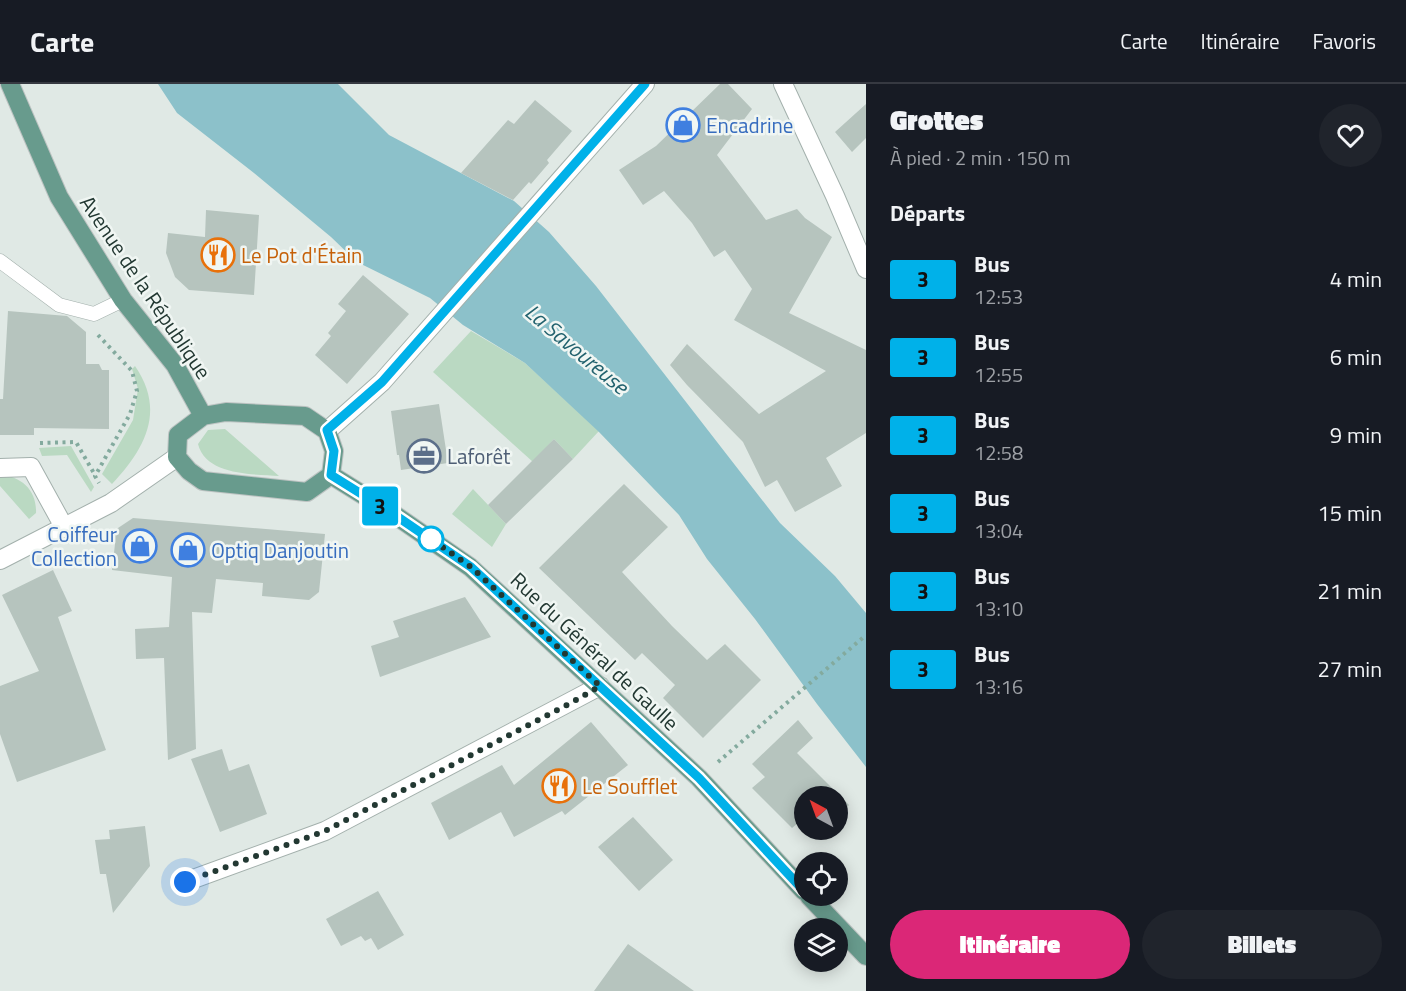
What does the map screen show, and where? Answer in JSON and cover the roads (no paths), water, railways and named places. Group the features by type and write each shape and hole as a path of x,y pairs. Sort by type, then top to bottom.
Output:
{"main road":[{"name":"Avenue de la République","path":"10,84 59,197 123,300 175,365 203,416"},
{"path":"225,412 305,416 327,430 334,451 331,475 307,492 203,482 177,457 178,435 203,416 225,412"},
{"name":"Rue du Général de Gaulle","path":"331,475 402,519 471,567 699,778 794,880"},
{"path":"818,906 866,956"}],"street":[{"path":"327,430 382,382 645,84"},
{"path":"783,84 866,269"},
{"path":"0,560 111,503 177,457"},
{"path":"0,468 31,467 64,527"},
{"path":"185,882 325,831 600,686"}],"lane":[{"path":"0,261 58,304 94,314 123,300"}],"water":[{"name":"La Savoureuse","path":"158,84 338,84 389,135 514,201 549,232 596,286 780,523 835,576 866,613 866,767 707,559 679,515 599,432 525,363 463,325 430,298 357,262 331,237 254,173 177,113"}],"place":[{"name":"Encadrine","path":"683,125"},
{"name":"Le Pot d'Étain","path":"218,255"},
{"name":"Laforêt","path":"424,456"},
{"name":"Coiffeur Collection","path":"140,546"},
{"name":"Optiq Danjoutin","path":"188,550"},
{"name":"Le Soufflet","path":"559,786"}]}
